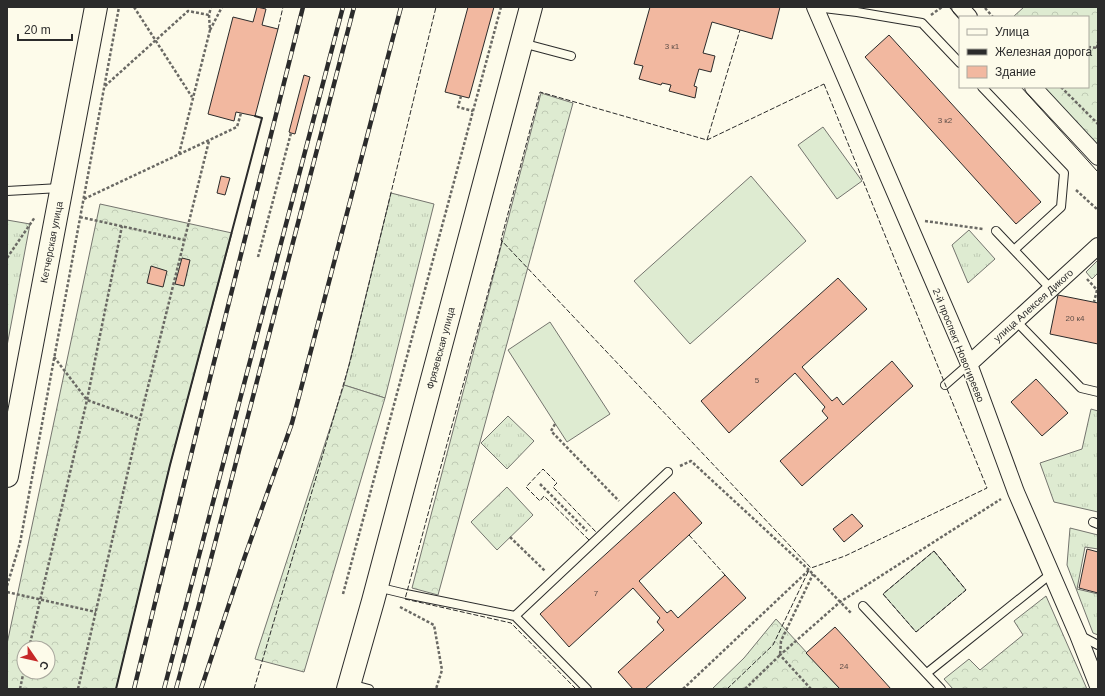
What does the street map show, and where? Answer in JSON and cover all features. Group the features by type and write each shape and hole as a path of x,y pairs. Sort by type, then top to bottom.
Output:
{"main road":[{"name":"Кетчерская улица","path":"7,476 96,7"},
{"name":"Фрязевская улица","path":"355,687 376,587 531,7"}],"street":[{"name":"2-й проспект Новогиреево","path":"815,7 968,364 1016,492 1052,573 1098,686"},
{"path":"960,7 968,16"},
{"path":"1035,88 1098,157"},
{"name":"улица Алексея Дикого","path":"968,364 1098,246"}],"lane":[{"path":"815,7 857,12 922,23 959,62"},
{"path":"521,43 571,56"},
{"path":"983,88 1064,173 1061,207 1014,250"},
{"path":"7,191 61,188"},
{"path":"996,231 1051,289"},
{"path":"1016,321 1081,388 1098,392"},
{"path":"945,385 968,364"},
{"path":"514,616 668,472"},
{"path":"926,673 1052,573"},
{"path":"376,587 514,616 587,689"},
{"path":"863,606 941,689"},
{"path":"1078,635 1098,645"}],"path":[{"path":"7,586 20,543 119,7"},
{"path":"134,7 192,98"},
{"path":"210,30 209,15 211,7"},
{"path":"179,154 210,30 222,7"},
{"path":"343,594 502,7"},
{"path":"984,7 991,16"},
{"path":"105,86 188,11 209,15"},
{"path":"1098,42 1098,48"},
{"path":"1062,88 1098,124"},
{"path":"460,96 458,107 473,111"},
{"path":"84,199 237,127 241,113"},
{"path":"258,257 291,133"},
{"path":"78,689 140,419 209,141"},
{"path":"1063,180 1098,210"},
{"path":"7,258 36,216"},
{"path":"80,216 184,240"},
{"path":"922,221 996,231"},
{"path":"31,640 86,400 122,226"},
{"path":"1075,267 1097,290 1094,302"},
{"path":"54,357 86,400 140,419"},
{"path":"555,424 551,431 628,510"},
{"path":"668,472 691,461 813,573 857,619"},
{"path":"540,484 596,540"},
{"path":"745,689 780,655 840,602 997,502 1016,492"},
{"path":"510,537 554,580"},
{"path":"683,689 809,570"},
{"path":"811,689 780,655 780,641 813,573"},
{"path":"7,592 96,612"},
{"path":"399,606 434,625 442,670 436,689"}],"green space":[{"path":"1024,7 1098,7 1098,147 1044,88 1089,88 1089,16 1014,16"},
{"path":"541,93 573,103 438,595 412,588"},
{"path":"823,127 862,181 837,199 798,145"},
{"path":"751,176 806,241 690,344 634,281"},
{"path":"391,193 434,204 385,398 344,385"},
{"path":"100,204 232,233 170,465 116,689 7,689 7,644"},
{"path":"7,220 30,224 7,346"},
{"path":"969,230 995,259 968,283 952,245"},
{"path":"1098,260 1098,273 1092,279 1086,272"},
{"path":"550,322 610,414 567,442 508,350"},
{"path":"344,385 385,398 304,672 255,659"},
{"path":"1091,409 1098,411 1098,512 1054,502 1040,463 1082,449"},
{"path":"508,416 534,441 507,469 481,443"},
{"path":"507,487 533,515 497,550 471,522"},
{"path":"1070,528 1098,535 1098,549 1085,547 1077,589 1098,594 1098,635 1093,633 1067,565"},
{"path":"934,551 966,590 916,632 883,594"},
{"path":"1046,596 1087,689 953,689 944,679 969,659 980,670 1023,635 1014,621"},
{"path":"776,619 840,689 712,689 744,658"}],"building":[{"path":"257,7 266,9 262,25 278,29 255,116 236,112 234,121 208,114 233,17 253,22"},
{"path":"468,7 494,7 469,98 445,92"},
{"path":"650,7 780,7 772,39 712,22 703,53 715,56 711,72 699,69 694,86 697,87 695,98 669,91 671,85 662,83 661,85 639,79 643,66 634,64"},
{"path":"889,35 1041,202 1016,224 865,57"},
{"path":"304,75 310,77 295,134 289,132"},
{"path":"221,176 230,178 225,195 217,193"},
{"path":"182,258 190,260 184,286 175,284"},
{"path":"151,266 167,271 163,287 147,283"},
{"path":"838,278 867,309 802,367 832,401 837,397 843,405 892,361 913,386 802,486 780,461 828,418 822,411 825,407 795,373 729,433 701,401"},
{"path":"1058,295 1098,303 1098,344 1050,334"},
{"path":"1036,379 1068,413 1042,436 1011,402"},
{"path":"674,492 702,523 639,581 667,613 671,610 678,618 725,575 746,598 645,689 633,689 618,672 664,630 657,622 660,618 633,588 569,647 540,614"},
{"path":"852,514 863,526 844,542 833,529"},
{"path":"1087,549 1098,552 1098,593 1079,588"},
{"path":"835,627 891,689 840,689 806,653"}],"tram line":[{"path":"949,7 959,18"},
{"path":"1022,88 1098,172"}],"railway":[{"path":"134,689 303,7"},
{"path":"164,689 343,7"},
{"path":"176,689 354,7"},
{"path":"201,689 244,559 292,423 401,7"}],"fence":[{"path":"278,29 283,7"},
{"path":"254,689 350,362 436,7"},
{"path":"707,140 740,30"},
{"path":"824,84 987,488 845,556 811,568 501,240 540,92 707,140 824,84"},
{"path":"502,241 405,599 511,623 576,689"},
{"path":"589,540 544,496 540,501 526,487 543,469 557,483 553,487 596,532"},
{"path":"689,535 725,575"},
{"path":"934,551 966,590 916,632 883,594 934,551"},
{"path":"727,689 773,645 809,570"}],"wall":[{"path":"116,689 170,465 262,118 255,116"}]}
